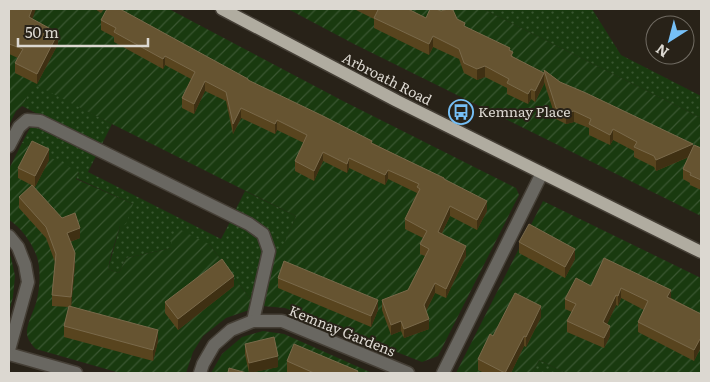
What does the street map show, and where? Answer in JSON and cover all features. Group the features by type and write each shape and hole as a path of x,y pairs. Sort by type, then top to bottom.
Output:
{"main road":[{"name":"Arbroath Road","path":"222,9 397,102 701,252"}],"street":[{"path":"9,146 18,127 27,120 40,121 249,224 263,234 269,251 253,321"},
{"path":"443,373 542,173"},
{"path":"9,236 18,247 25,264 28,282 9,352 76,373"},
{"name":"Kemnay Gardens","path":"200,373 214,345 231,330 253,321 282,321 408,373"}],"green space":[{"path":"9,9 169,9 343,101 516,188 519,195 438,356 422,362 285,308 262,306 275,252 280,253 296,216 34,84 9,125"},
{"path":"288,9 483,9 701,118 701,216 354,44"},
{"path":"483,9 592,9 621,55 701,96 701,118"},
{"path":"34,83 112,124 101,146 22,106"},
{"path":"41,127 96,156 88,172 221,239 230,222 255,234 262,250 251,300 209,244 172,243 172,248 126,258 119,273 108,269 120,226 133,204 76,178 79,173 22,143 30,128"},
{"path":"22,143 79,172 76,179 133,204 126,224 120,226 108,269 119,273 126,258 172,248 172,243 169,240 179,229 209,244 251,300 249,310 226,318 203,336 193,352 186,373 120,373 36,349 31,344 27,330 38,292 38,262 26,236 9,220 9,169"},
{"path":"245,191 296,216 280,254 275,252 235,211"},
{"path":"543,201 701,278 701,373 566,373 539,360 532,373 456,373"},
{"path":"9,255 15,276 9,312"},
{"path":"263,331 284,334 372,373 211,373 222,354 242,337"},
{"path":"539,360 566,373 532,373"}],"building":[{"path":"10,9 32,9 29,17 58,33 37,74 15,63 23,49 9,44"},
{"path":"107,9 120,9 248,80 323,116 372,141 371,143 487,201 477,220 450,206 438,232 466,246 446,289 435,283 424,305 429,319 404,329 401,321 391,325 382,300 408,290 429,249 420,244 427,231 405,219 420,189 417,187 419,184 388,170 385,175 349,158 347,164 323,152 314,171 295,161 307,135 277,120 275,124 241,108 233,124 226,92 205,81 194,104 182,98 195,72 165,56 163,59 114,32 116,28 101,20"},
{"path":"375,9 408,9 426,18 430,9 441,11 453,10 457,19 465,23 464,26 510,48 509,50 513,52 511,56 544,73 535,91 531,89 528,94 507,83 509,79 485,66 477,69 464,63 459,49 433,36 429,44 374,18 378,10"},
{"path":"544,70 560,82 693,144 656,160 654,156 634,147 637,142 613,129 610,135 589,124 591,119 574,111 566,113 556,108"},
{"path":"32,141 49,149 35,176 18,168"},
{"path":"694,145 701,148 701,180 683,169"},
{"path":"32,185 62,218 75,213 80,228 67,233 75,253 71,297 52,295 56,254 46,227 19,197"},
{"path":"529,224 575,249 565,267 519,242"},
{"path":"604,258 671,290 667,297 701,314 701,339 694,350 638,322 648,301 621,288 603,322 610,326 604,338 567,321 576,304 565,299 576,278 591,286"},
{"path":"222,259 234,276 178,319 165,302"},
{"path":"284,261 378,300 371,316 278,278"},
{"path":"515,293 541,306 505,373 478,359 490,334 493,336"},
{"path":"69,306 158,330 153,350 64,326"},
{"path":"274,337 278,356 249,363 245,344"},
{"path":"294,344 358,371 357,373 314,373 287,361"},
{"path":"229,368 247,373 228,373"}],"place":[{"name":"Kemnay Place","path":"461,112"}]}
